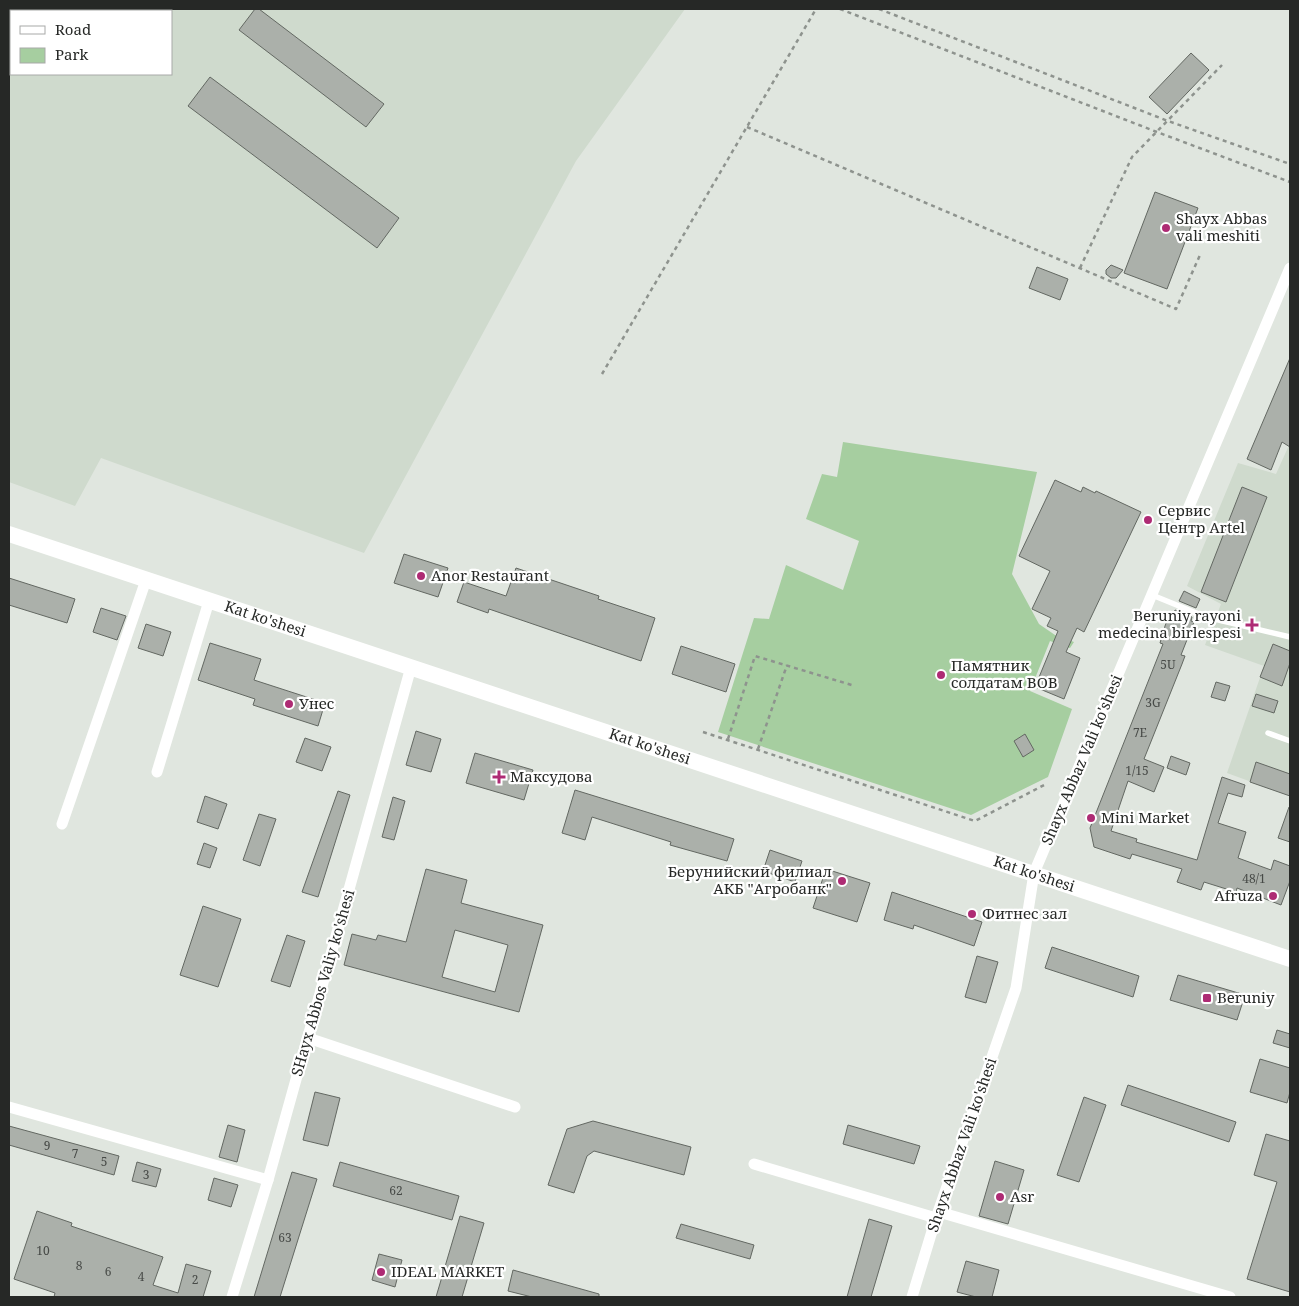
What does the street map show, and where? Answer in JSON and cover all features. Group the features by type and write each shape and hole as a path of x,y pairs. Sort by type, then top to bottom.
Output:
{"street":[{"name":"Shayx Abbaz Vali ko'shesi","path":"912,1297 937,1215 1016,988 1034,873 1290,268"},
{"name":"Kat ko'shesi","path":"9,534 1290,959"},
{"path":"62,824 146,580"},
{"path":"157,772 209,601"},
{"name":"SHayx Abbos Valiy ko'shesi","path":"232,1297 268,1180 412,667"},
{"path":"308,1038 515,1108"},
{"path":"9,1107 268,1180"},
{"path":"754,1164 1230,1297"}],"lane":[{"path":"1152,595 1206,617 1290,637"},
{"path":"1268,732 1290,741"}],"path":[{"path":"602,374 816,9"},
{"path":"840,9 1290,182"},
{"path":"879,9 1168,121 1290,164"},
{"path":"1080,268 1132,157 1222,64"},
{"path":"746,127 1176,308 1200,255"},
{"path":"728,740 755,656 855,686"},
{"path":"758,749 787,665"},
{"path":"704,732 975,821 1046,784"}],"shaded area":[{"path":"37,9 685,9 576,161 364,553 101,458 75,506 9,482 10,53 10,75 172,75 172,10","holes":["188,106 399,218 377,247"]},
{"name":"Beruniy rayoni medecina birlespesi","path":"1290,443 1290,796 1227,773 1264,666 1205,645 1221,604 1187,586 1238,463 1276,474"}],"green space":[{"path":"843,442 1037,472 1012,574 1039,624 1055,635 1074,642 1070,648 1050,641 1030,691 1072,709 1048,777 971,815 718,732 754,618 769,619 786,565 843,590 859,541 806,519 822,474 837,477"}],"building":[{"path":"255,9 259,9 384,104 366,127 239,30"},
{"path":"1191,53 1209,70 1167,114 1149,97"},
{"path":"210,77 399,218 377,248 188,106"},
{"name":"Shayx Abbas vali meshiti","path":"1155,192 1198,208 1167,289 1124,273"},
{"path":"1111,265 1123,270 1116,278 1111,278 1106,274 1106,270"},
{"path":"1037,267 1068,279 1060,300 1029,288"},
{"path":"1290,358 1290,447 1282,442 1271,470 1247,459"},
{"path":"1055,480 1081,492 1083,487 1095,493 1096,491 1141,512 1084,632 1077,628 1066,652 1080,658 1064,699 1035,687 1058,631 1047,626 1051,618 1032,609 1050,571 1019,556"},
{"path":"1242,487 1267,497 1226,602 1201,592"},
{"name":"Anor Restaurant","path":"404,554 448,568 438,597 394,583"},
{"path":"516,568 599,596 598,599 655,618 641,661 489,609 488,613 457,602 464,582 506,596"},
{"path":"9,578 75,599 67,623 9,605"},
{"path":"1184,591 1200,599 1196,608 1179,601"},
{"path":"101,608 126,616 117,640 93,632"},
{"path":"1175,610 1192,617 1191,621 1194,622 1181,655 1185,656 1144,759 1164,767 1154,792 1128,781 1111,831 1137,839 1136,842 1197,860 1222,777 1245,785 1242,797 1228,793 1218,823 1246,832 1238,858 1271,870 1274,860 1290,866 1290,881 1281,905 1237,888 1236,892 1204,882 1201,890 1177,882 1182,869 1132,854 1130,859 1094,847 1090,828 1163,644 1160,643 1170,613 1173,614"},
{"path":"146,624 171,632 163,656 138,648"},
{"path":"210,643 261,659 254,680 325,703 318,726 253,705 255,699 198,680"},
{"path":"1273,644 1290,651 1290,663 1282,686 1260,677"},
{"path":"681,646 735,664 726,692 672,674"},
{"path":"1216,682 1230,686 1225,701 1211,697"},
{"path":"1256,694 1278,701 1274,713 1252,706"},
{"path":"416,731 441,739 431,772 406,765"},
{"path":"1025,734 1034,750 1023,757 1014,741"},
{"path":"305,738 331,747 322,771 296,762"},
{"name":"Максудова","path":"475,753 533,770 524,800 466,783"},
{"path":"1171,756 1190,763 1186,775 1167,768"},
{"path":"1256,762 1290,774 1290,796 1250,782"},
{"path":"575,790 734,839 727,861 670,845 671,842 592,817 585,840 562,833"},
{"path":"338,791 350,795 318,897 302,892"},
{"path":"205,796 227,804 218,829 197,822"},
{"path":"393,797 405,801 394,840 382,837"},
{"path":"1290,807 1290,842 1278,838"},
{"path":"259,814 276,819 260,866 243,860"},
{"path":"204,843 217,848 210,868 197,864"},
{"path":"770,850 802,861 795,882 763,871"},
{"path":"426,869 467,880 461,903 543,925 519,1012 344,965 352,934 376,940 378,935 406,942","holes":["455,930 508,945 495,992 442,977"]},
{"path":"826,869 870,883 857,922 813,908"},
{"path":"892,892 982,922 974,946 914,925 913,929 884,920"},
{"path":"203,906 241,919 218,987 180,975"},
{"path":"287,935 305,941 290,987 271,981"},
{"path":"1052,947 1139,976 1133,997 1045,968"},
{"path":"977,956 998,962 986,1003 965,997"},
{"name":"Beruniy","path":"1178,975 1245,995 1237,1020 1170,1000"},
{"path":"1277,1030 1290,1034 1290,1048 1273,1043"},
{"path":"1260,1059 1290,1068 1290,1092 1287,1103 1250,1092"},
{"path":"1128,1085 1236,1122 1229,1142 1121,1105"},
{"path":"315,1092 340,1098 328,1146 303,1140"},
{"path":"1084,1097 1106,1105 1079,1182 1057,1175"},
{"path":"593,1121 691,1147 684,1175 594,1151 587,1156 574,1193 548,1185 567,1129"},
{"path":"228,1125 245,1130 237,1162 219,1157"},
{"path":"848,1125 920,1146 914,1164 843,1144"},
{"path":"9,1126 119,1156 114,1175 9,1145"},
{"path":"1266,1134 1290,1141 1290,1292 1247,1279 1277,1182 1254,1175"},
{"name":"Asr","path":"995,1161 1024,1170 1008,1224 979,1216"},
{"path":"137,1162 161,1169 156,1187 132,1181"},
{"path":"340,1162 459,1196 452,1220 333,1186"},
{"path":"292,1172 317,1179 280,1297 254,1297"},
{"path":"214,1178 238,1185 231,1207 208,1200"},
{"path":"37,1211 72,1223 71,1226 163,1257 153,1285 178,1293 186,1264 211,1271 203,1297 54,1297 55,1293 14,1279"},
{"path":"460,1216 484,1223 462,1297 436,1297"},
{"path":"869,1219 892,1226 871,1297 847,1297"},
{"path":"681,1224 754,1245 750,1259 676,1238"},
{"path":"379,1254 402,1260 395,1287 372,1280"},
{"path":"966,1261 999,1270 992,1297 976,1297 957,1292"},
{"path":"513,1270 599,1294 599,1297 532,1297 508,1291"}],"place":[{"name":"Shayx Abbas vali meshiti","path":"1166,228"},
{"name":"Сервис Центр Artel","path":"1148,520"},
{"name":"Anor Restaurant","path":"421,576"},
{"name":"Beruniy rayoni medecina birlespesi","path":"1252,625"},
{"name":"Памятник солдатам ВОВ","path":"941,675"},
{"name":"Унес","path":"289,704"},
{"name":"Максудова","path":"499,777"},
{"name":"Mini Market","path":"1091,818"},
{"name":"Берунийский филиал АКБ \"Агробанк\"","path":"842,881"},
{"name":"Afruza","path":"1273,896"},
{"name":"Фитнес зал","path":"972,914"},
{"name":"Beruniy","path":"1207,998"},
{"name":"Asr","path":"1000,1197"},
{"name":"IDEAL MARKET","path":"381,1272"}]}
